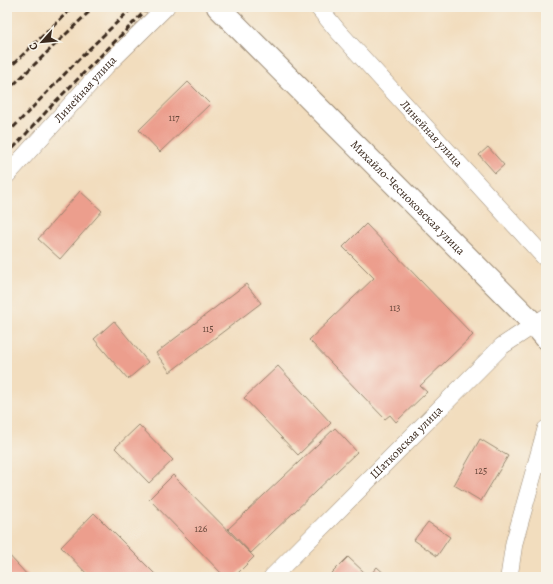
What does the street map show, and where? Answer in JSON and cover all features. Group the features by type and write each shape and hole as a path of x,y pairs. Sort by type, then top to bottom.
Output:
{"street":[{"name":"Линейная улица","path":"7,175 106,66 166,7"},
{"name":"Михайло-Чесноковская улица","path":"218,7 542,327"},
{"name":"Линейная улица","path":"318,7 342,36 546,259"},
{"name":"Шатковская улица","path":"272,577 502,346 542,327"},
{"path":"508,577 514,543 546,429"}],"building":[{"path":"188,82 210,104 160,152 139,130"},
{"path":"488,147 504,165 495,173 479,155"},
{"path":"80,191 102,211 60,259 38,239"},
{"path":"366,224 473,335 420,386 427,392 396,422 390,415 385,419 309,340 374,278 343,247"},
{"path":"246,284 261,303 170,372 156,353"},
{"path":"114,321 148,362 128,379 94,339"},
{"path":"278,366 331,423 298,455 244,398"},
{"path":"139,425 173,460 149,483 115,448"},
{"path":"335,428 357,452 251,553 228,529"},
{"path":"480,439 508,456 481,501 454,485"},
{"path":"173,475 254,557 234,577 225,577 149,499"},
{"path":"94,513 158,577 90,577 61,547"},
{"path":"428,522 450,537 437,556 414,540"},
{"path":"7,553 29,577 7,577"},
{"path":"348,557 365,573 361,577 328,577"},
{"path":"377,567 388,577 368,577"}],"railway":[{"path":"7,70 73,7"},
{"path":"7,91 94,7"},
{"path":"7,134 83,55 133,7"},
{"path":"7,155 55,102 149,7"}]}
